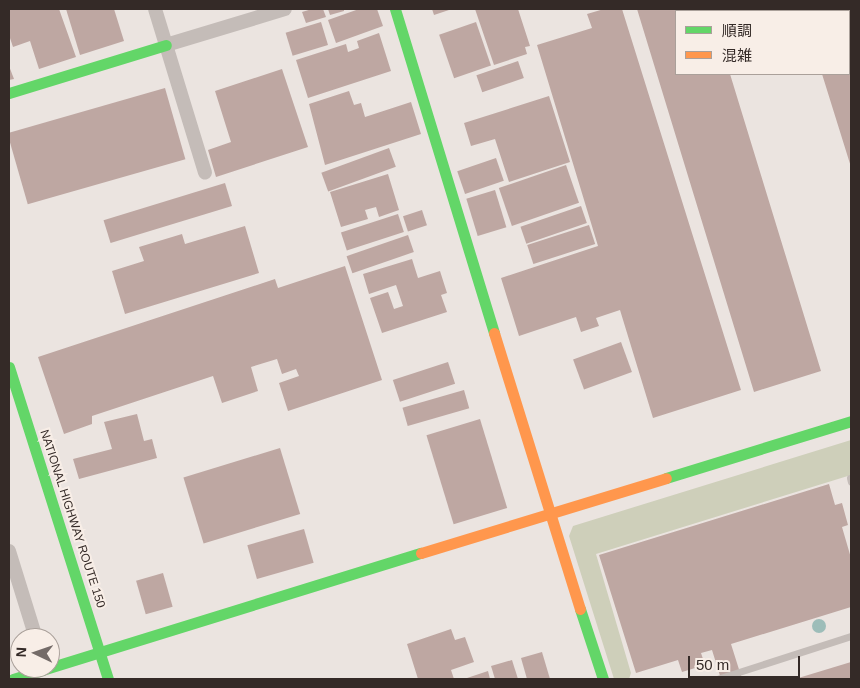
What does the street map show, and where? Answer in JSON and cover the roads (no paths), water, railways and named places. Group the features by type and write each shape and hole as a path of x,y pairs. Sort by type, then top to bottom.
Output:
{"main road":[{"path":"395,9 549,514 603,679"},
{"path":"9,93 166,44"},
{"name":"NATIONAL HIGHWAY ROUTE 150","path":"9,367 108,679"},
{"path":"60,667 100,653 851,421"}],"street":[{"path":"155,9 205,174"},
{"path":"166,44 285,9"},
{"path":"9,551 33,628"}],"lane":[{"path":"717,679 851,636"}],"water":[{"path":"819,619 824,621 826,626 824,631 819,633 814,631 812,626 814,621"}]}
